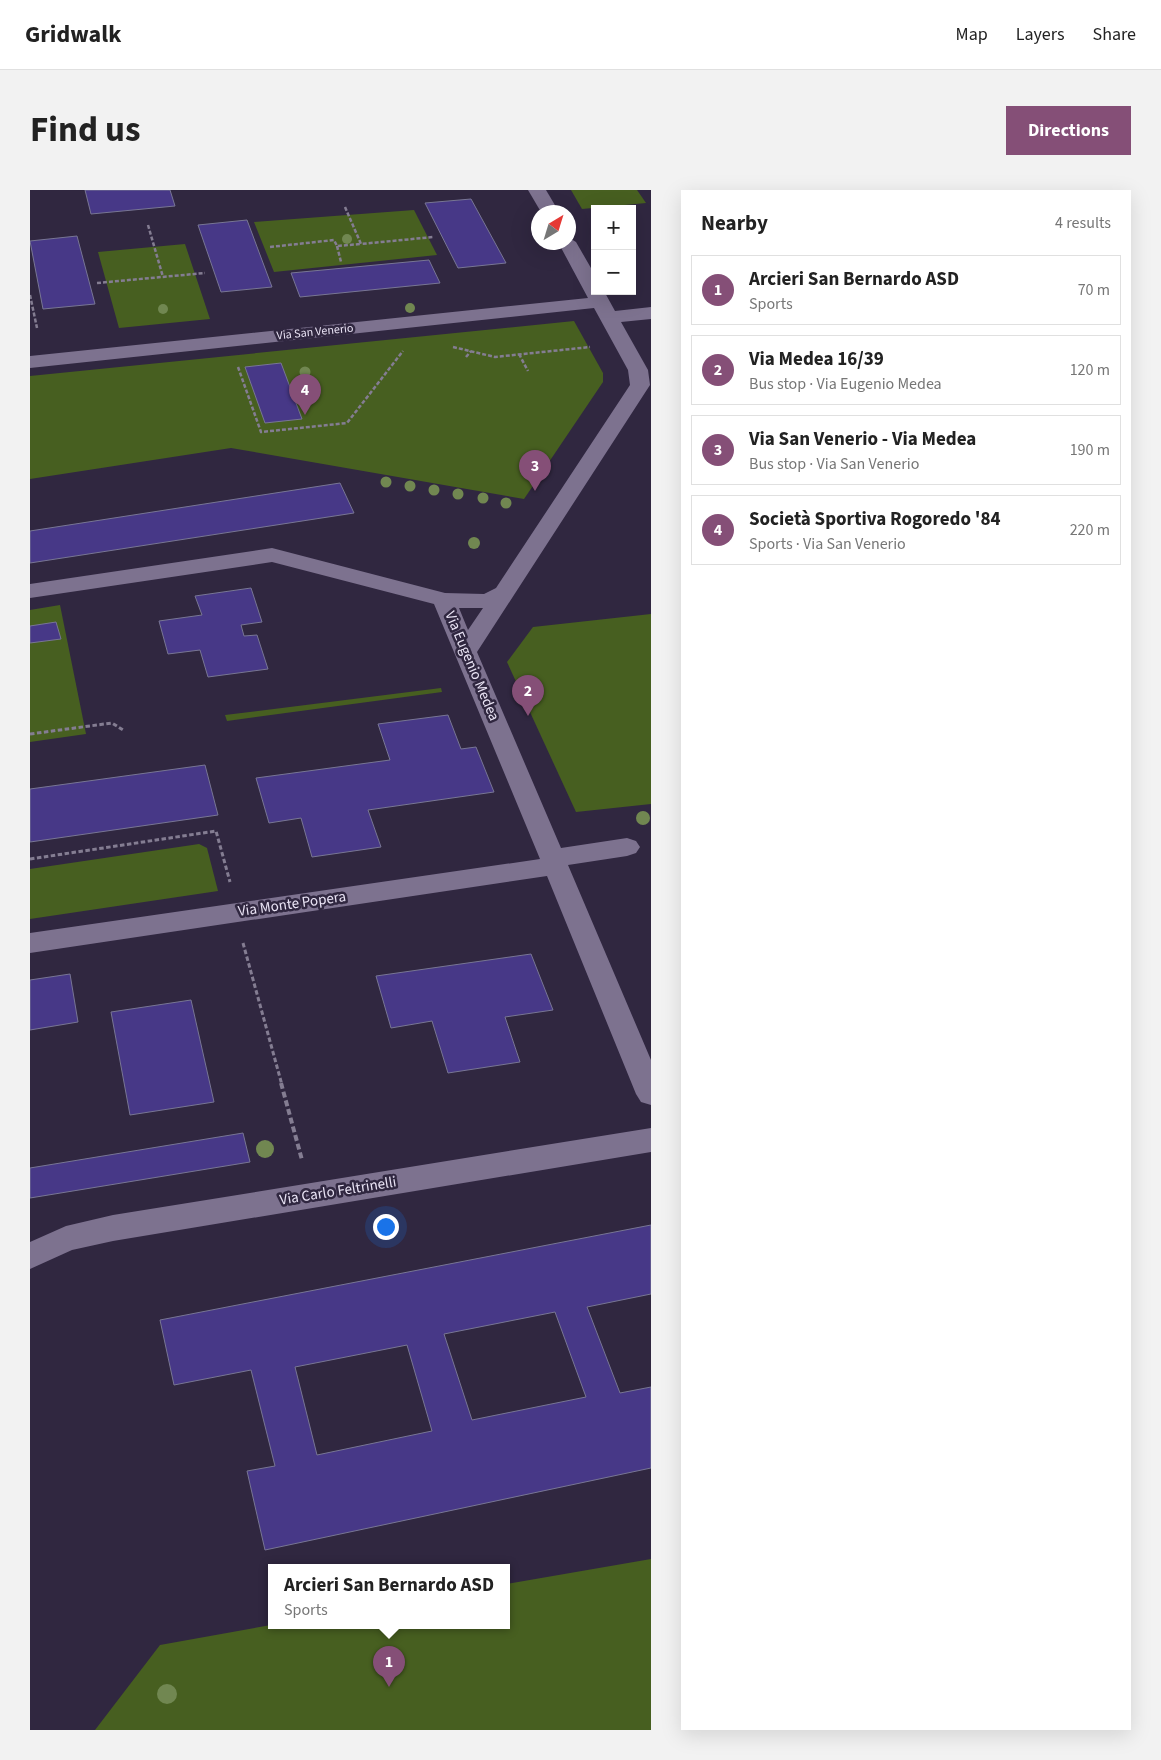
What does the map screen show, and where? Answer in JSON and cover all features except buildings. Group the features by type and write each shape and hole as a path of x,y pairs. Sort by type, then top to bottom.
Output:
{"street":[{"path":"537,190 546,205"},
{"path":"466,651 640,385 638,370 571,250"},
{"name":"Via San Venerio","path":"30,362 605,310 651,314"},
{"name":"Via Eugenio Medea","path":"30,591 245,557 272,555 444,600 651,1094"},
{"path":"444,600 467,602 490,600 497,598 505,592"},
{"name":"Via Monte Popera","path":"30,943 554,862 627,847"},
{"name":"Via Carlo Feltrinelli","path":"30,1256 66,1239 113,1228 651,1140"}],"path":[{"path":"345,207 361,244"},
{"path":"148,225 163,277"},
{"path":"337,246 433,237"},
{"path":"270,247 334,240 341,262"},
{"path":"97,283 205,273"},
{"path":"30,297 37,328"},
{"path":"236,360 261,432 347,423 408,345"},
{"path":"452,346 495,356 596,346"},
{"path":"466,357 471,351"},
{"path":"519,354 528,371"},
{"path":"30,734 112,723 122,730"},
{"path":"30,860 216,831 231,886"},
{"path":"241,935 302,1160"}],"green space":[{"path":"571,190 637,190 646,203 591,205 591,208 582,209"},
{"path":"414,210 437,255 274,272 254,222"},
{"path":"185,244 210,319 119,328 98,252"},
{"path":"574,321 603,373 603,382 524,499 231,448 30,479 30,376"},
{"path":"60,605 86,734 30,742 30,610"},
{"path":"651,614 651,804 576,812 507,662 533,627"},
{"path":"441,688 442,692 227,721 225,715"},
{"path":"199,844 207,848 218,891 30,919 30,869"},
{"path":"651,1559 651,1730 95,1730 160,1645 268,1626 268,1629 510,1629 510,1583"}],"place":[{"name":"Società Sportiva Rogoredo '84","path":"305,415"},
{"name":"Via San Venerio - Via Medea","path":"535,491"},
{"name":"Via Medea 16/39","path":"528,716"},
{"name":"Arcieri San Bernardo ASD","path":"389,1687"}]}
